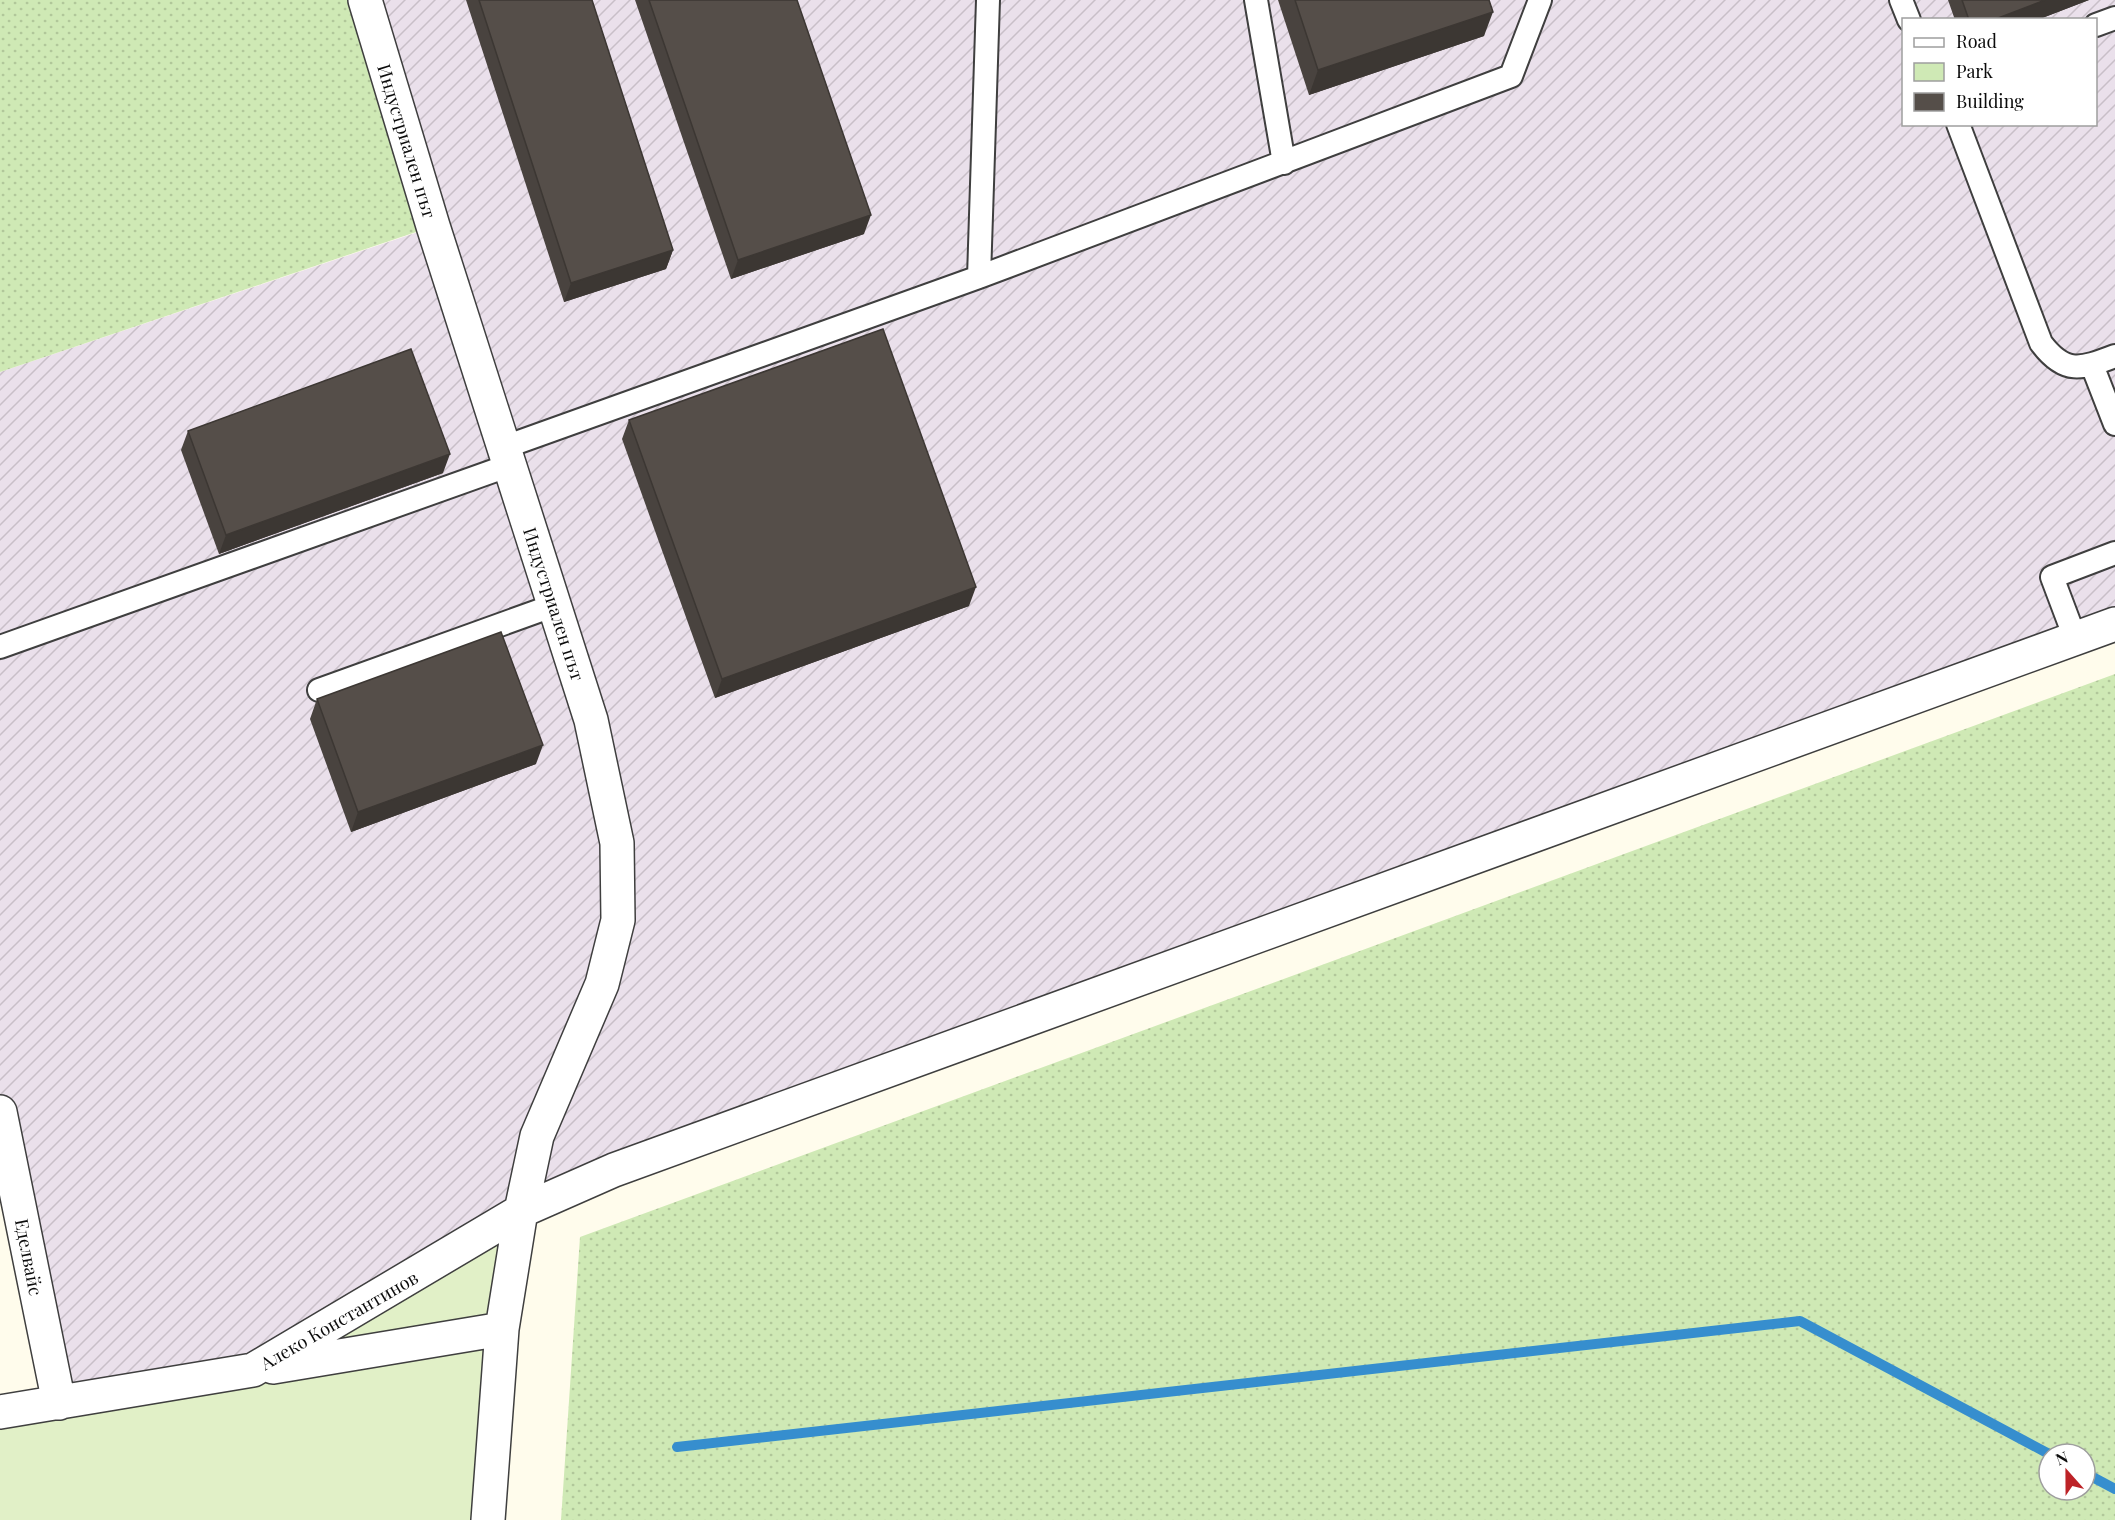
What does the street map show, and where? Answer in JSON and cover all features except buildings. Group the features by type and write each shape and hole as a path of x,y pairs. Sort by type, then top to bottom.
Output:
{"street":[{"name":"Индустриален път","path":"365,0 433,226 591,720 605,778 616,843 618,920 602,984 537,1136 521,1211 502,1329 488,1520"},
{"name":"Алеко Константинов","path":"0,1412 253,1370 521,1211 614,1170 2115,624"},
{"name":"Еделвайс","path":"0,1112 59,1403"},
{"path":"253,1370 502,1329"}],"lane":[{"path":"979,277 988,0"},
{"path":"1256,0 1284,163"},
{"path":"0,647 1511,76 1540,0"},
{"path":"1901,0 1908,18"},
{"path":"2097,25 2115,18"},
{"path":"1959,126 2041,343 2054,360 2070,368 2092,365 2115,356"},
{"path":"2092,365 2115,424"},
{"path":"2076,638 2052,578 2115,553"},
{"path":"319,690 555,605"}],"shaded area":[{"path":"365,0 2115,0 2115,624 614,1170 253,1370 59,1403 0,1112 0,372 433,227"}],"green space":[{"path":"0,0 351,0 419,231 0,372"},
{"path":"2115,674 2115,1520 561,1520 580,1237"},
{"path":"521,1211 488,1520 0,1520 0,1412 253,1370"}],"waterway":[{"path":"677,1447 1800,1321 2037,1448"},
{"path":"2097,1479 2115,1489"}]}
